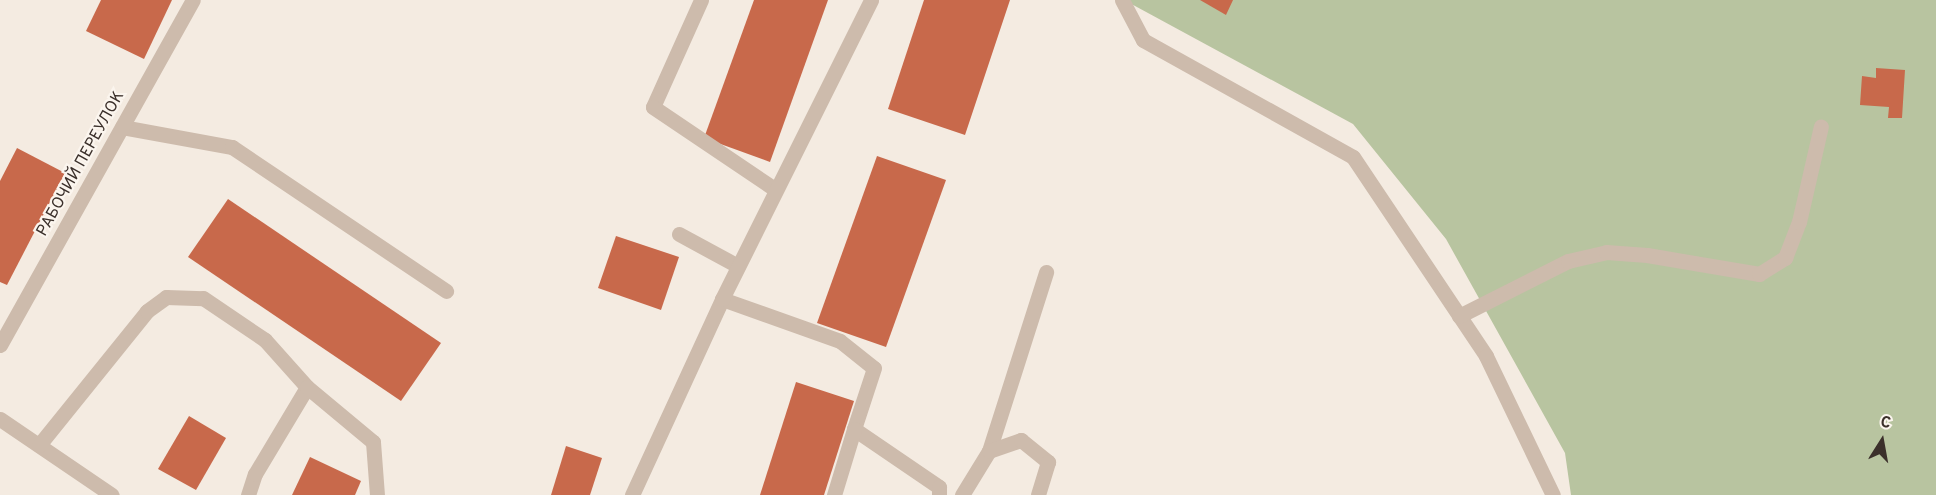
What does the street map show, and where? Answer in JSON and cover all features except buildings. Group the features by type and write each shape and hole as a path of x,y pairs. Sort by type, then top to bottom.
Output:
{"street":[{"name":"РАБОЧИЙ ПЕРЕУЛОК","path":"0,345 192,0"},
{"path":"701,0 653,106 776,190"},
{"path":"632,495 722,298 871,0"},
{"path":"1122,0 1143,40 1353,157 1486,356 1553,495"},
{"path":"1459,316 1568,261 1606,252 1647,255 1758,274 1785,258 1799,222 1821,126"},
{"path":"122,127 232,147 446,291"},
{"path":"679,234 738,266"},
{"path":"962,495 989,451 1046,272"},
{"path":"39,445 147,311 166,297 204,298 265,340 307,387 373,442 377,495"},
{"path":"722,298 840,341 874,368 834,495"},
{"path":"248,495 255,474 307,387"},
{"path":"0,419 112,495"},
{"path":"854,429 939,487 939,495"},
{"path":"989,451 1022,440 1048,462 1038,495"}],"green space":[{"path":"1124,0 1936,0 1936,495 1571,495 1565,453 1446,239 1353,124"}]}
